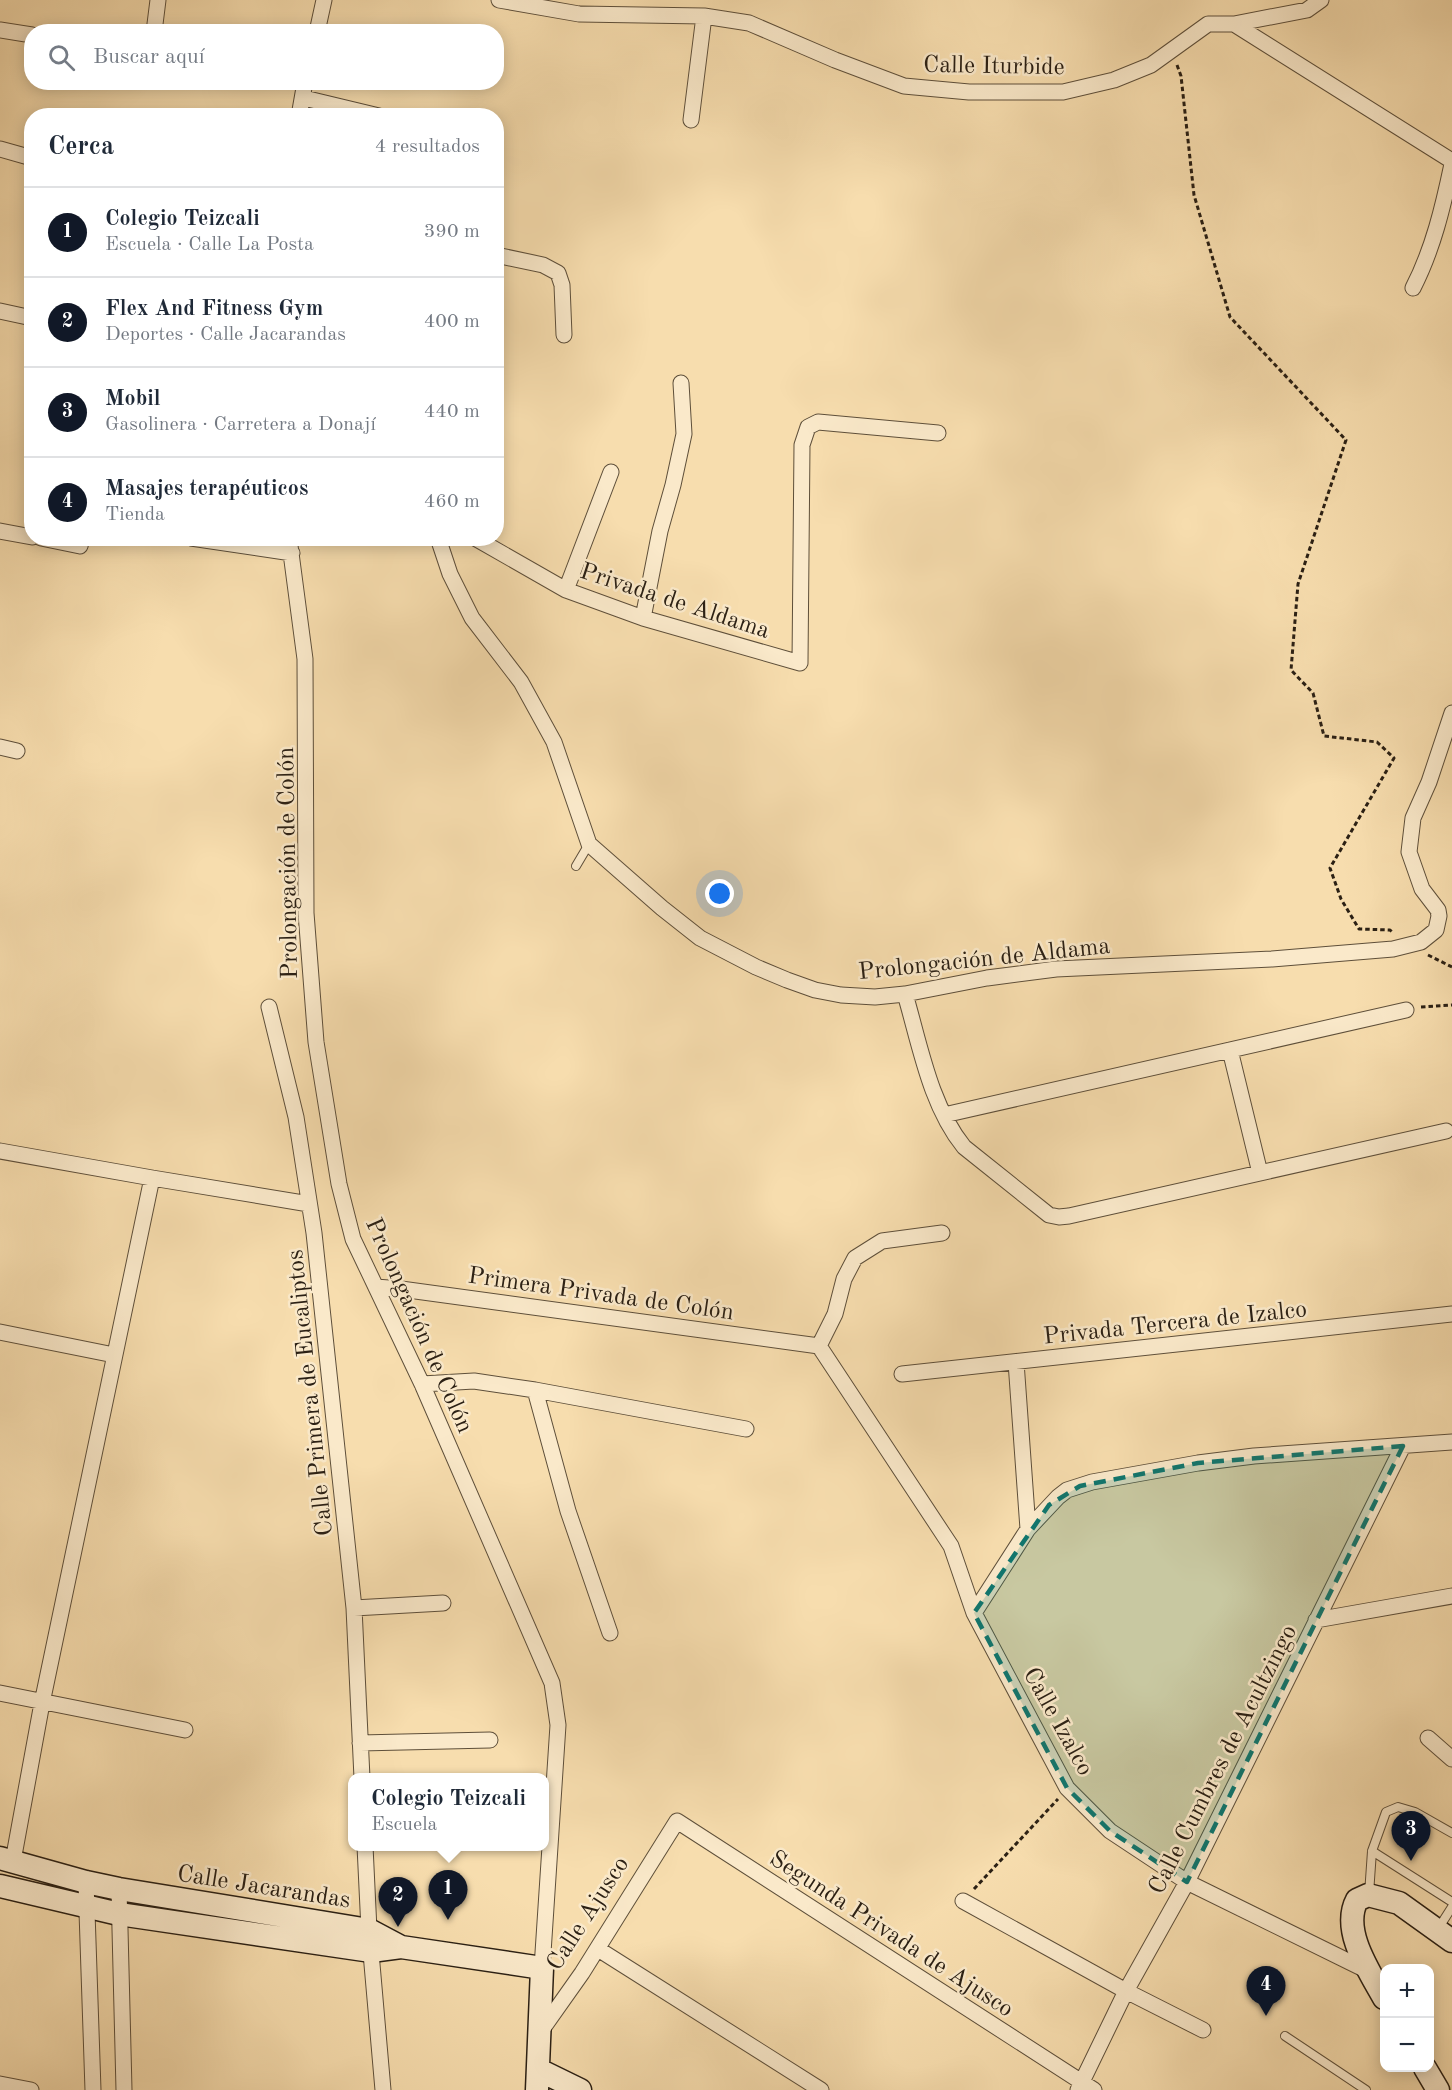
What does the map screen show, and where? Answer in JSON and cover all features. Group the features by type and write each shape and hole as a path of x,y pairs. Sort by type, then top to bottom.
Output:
{"main road":[{"name":"Calle Jacarandas","path":"7,1859 86,1882 401,1947 542,1968"},
{"name":"Calle Jacarandas","path":"0,1886 119,1914 370,1940"},
{"path":"1380,1991 1368,1971 1351,1925 1352,1909 1357,1900 1368,1895 1399,1903 1445,1935"},
{"name":"Calle Ajusco","path":"538,2080 542,1968"},
{"path":"1428,2072 1438,2090"},
{"path":"538,2080 580,2090"}],"street":[{"path":"155,24 158,0"},
{"path":"319,24 324,0"},
{"name":"Calle Iturbide","path":"499,0 579,14 617,7 704,15 749,23 835,60 904,86 969,92 1063,92 1114,80 1151,65 1208,24 1234,24 1307,10 1321,0"},
{"path":"691,120 704,15"},
{"path":"1234,24 1452,163 1444,203 1433,240 1424,268 1413,288"},
{"path":"0,30 24,34"},
{"path":"301,108 304,90 356,108"},
{"path":"0,149 24,156"},
{"path":"504,257 543,265 558,273 562,285 564,335"},
{"path":"0,311 24,316"},
{"path":"643,618 660,531 684,434 681,383"},
{"name":"Privada de Aldama","path":"489,546 566,590 643,618 800,663 802,445 808,427 818,422 938,432"},
{"path":"566,590 611,472"},
{"path":"0,531 24,536"},
{"name":"Prolongación de Colón","path":"290,546 304,659 306,913 316,1042 339,1184 353,1239 422,1384 552,1683 558,1725 542,1968"},
{"name":"Prolongación de Aldama","path":"441,546 450,574 472,618 521,682 554,742 589,844 679,923 700,938 756,967 796,984 841,995 875,997 905,994 987,978 1056,969 1272,959 1407,947 1421,942 1431,935 1439,922 1438,909 1422,889 1409,852 1413,818 1429,782 1452,713"},
{"path":"0,747 17,751"},
{"path":"905,994 935,1093 952,1133 964,1147 1042,1210 1059,1217 1446,1131"},
{"name":"Calle Primera de Eucaliptos","path":"269,1007 296,1117 309,1204 354,1608 362,1773"},
{"path":"944,1115 1406,1010"},
{"path":"1230,1050 1260,1173"},
{"path":"0,1151 309,1204"},
{"path":"7,1859 152,1178"},
{"path":"819,1346 835,1314 844,1279 855,1258 882,1241 942,1233"},
{"name":"Primera Privada de Colón","path":"376,1287 401,1288 819,1346"},
{"name":"Privada Tercera de Izalco","path":"902,1374 1452,1314"},
{"path":"0,1332 114,1355"},
{"name":"Calle Izalco","path":"819,1346 951,1546 974,1613 1067,1788 1110,1831 1187,1882 1368,1971"},
{"path":"1016,1362 1028,1529"},
{"path":"422,1384 474,1381 746,1429"},
{"path":"534,1390 568,1511 610,1633"},
{"path":"974,1613 1028,1529 1067,1490 1092,1482 1198,1463 1254,1456 1452,1442"},
{"name":"Calle Cumbres de Acultzingo","path":"1085,2088 1126,1991 1187,1882 1403,1446"},
{"path":"1316,1620 1452,1596"},
{"path":"354,1608 443,1603"},
{"path":"0,1693 185,1730"},
{"path":"1428,1738 1452,1759"},
{"path":"360,1743 490,1740"},
{"name":"Calle Ajusco","path":"541,2031 598,1948 677,1821"},
{"name":"Segunda Privada de Ajusco","path":"677,1821 1085,2088"},
{"path":"365,1851 370,1940 383,2090"},
{"path":"86,1882 93,2090"},
{"path":"119,1889 124,2090"},
{"path":"963,1901 1126,1991 1203,2030"},
{"path":"598,1948 821,2090"},
{"path":"0,2084 31,2090"}],"lane":[{"path":"576,866 589,844"},
{"path":"1368,1895 1372,1851 1386,1812 1398,1807 1415,1812 1452,1833"},
{"path":"1372,1851 1452,1905 1445,1935"},
{"path":"1285,2036 1366,2090"}],"path":[{"path":"1171,49 1180,76 1194,195 1230,317 1346,440 1298,584 1291,670 1313,693 1324,736 1377,742 1394,758 1330,868 1341,899 1359,929 1390,930 1407,947"},
{"path":"1406,1010 1432,1005 1452,1005"},
{"path":"963,1901 1067,1788"}],"highlighted area":[{"path":"1403,1446 1187,1882 1110,1831 1067,1788 974,1613 1049,1505 1080,1486 1198,1463"}],"place":[{"name":"Mobil","path":"1411,1861"},
{"name":"Colegio Teizcali","path":"448,1920"},
{"name":"Flex And Fitness Gym","path":"398,1927"},
{"name":"Masajes terapéuticos","path":"1266,2016"}]}
